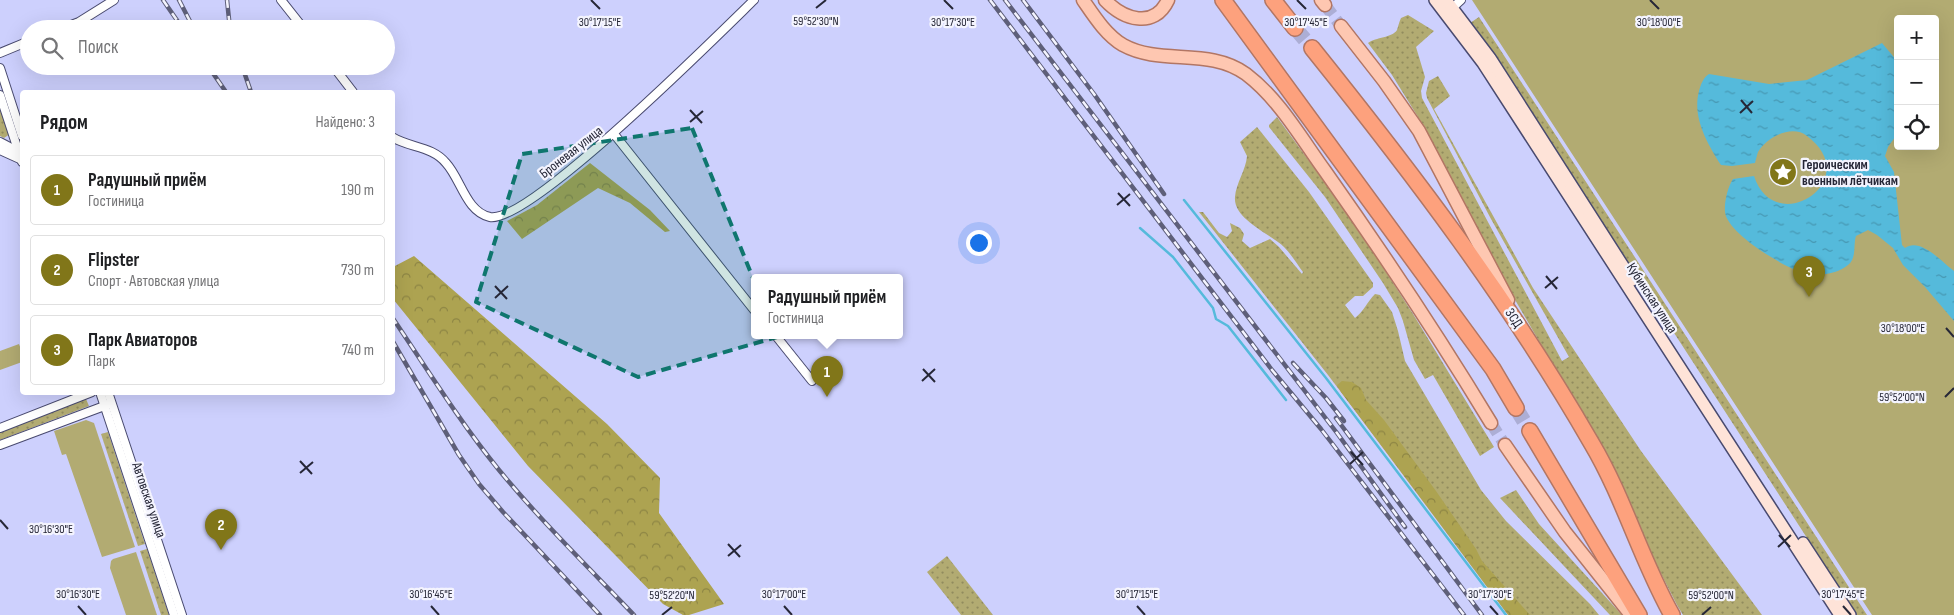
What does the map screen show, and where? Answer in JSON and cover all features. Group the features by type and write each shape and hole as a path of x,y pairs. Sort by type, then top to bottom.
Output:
{"highway":[{"path":"1223,0 1487,361 1516,408"},
{"path":"1273,0 1296,28"},
{"name":"ЗСД","path":"1312,48 1469,251 1530,342 1593,446 1672,615"},
{"path":"1530,430 1639,615"}],"main road":[{"path":"1083,0 1107,32 1121,44 1136,51 1208,59 1227,64 1245,73 1260,86 1288,120 1350,206 1491,423"},
{"path":"1105,0 1120,14 1138,19 1158,13 1168,0"},
{"name":"Кубинская улица","path":"1435,0 1448,7 1490,58 1737,443 1850,615"},
{"name":"Кубинская улица","path":"1448,7 1840,615"},
{"path":"1341,26 1384,81 1419,131 1530,342"},
{"path":"1505,445 1565,532 1630,615"}],"street":[{"path":"82,20 114,0"},
{"path":"282,0 297,20"},
{"name":"Броневая улица","path":"395,139 434,152 452,170 472,205 486,216 498,217 512,211 532,198 614,134 754,0"},
{"path":"1448,7 1461,0"},
{"path":"0,53 20,45"},
{"path":"0,68 20,130"},
{"path":"339,75 351,90"},
{"path":"0,95 20,149"},
{"path":"614,134 751,306"},
{"path":"0,142 20,152"},
{"path":"0,150 20,160"},
{"path":"778,339 812,381"},
{"path":"0,428 84,395"},
{"name":"Автовская улица","path":"102,395 108,405 182,615"},
{"name":"Автовская улица","path":"108,395 108,405 174,615"},
{"path":"0,445 108,405"}],"highlighted area":[{"path":"692,128 777,337 638,377 476,302 522,154"}],"shaded area":[{"path":"1472,0 1954,0 1954,615 1872,615"},
{"path":"1408,15 1434,31 1416,47 1425,77 1421,91 1422,98 1562,361 1569,357 1491,219 1427,98 1426,93 1429,81 1438,76 1450,96 1434,109 1533,288 1641,451 1762,615 1683,615 1677,605 1565,386 1503,279 1426,130 1392,75 1368,43 1395,33 1401,18"},
{"path":"1479,17 1867,615 1857,615 1510,80 1470,23"},
{"path":"0,107 10,134 4,138 0,136"},
{"path":"1277,117 1358,228 1494,447 1480,456 1433,375 1425,379 1414,360 1398,308 1383,283 1325,197 1269,127"},
{"path":"1257,127 1309,192 1373,283 1373,287 1363,296 1355,296 1345,305 1355,318 1375,294 1380,295 1392,312 1405,361 1481,490 1506,521 1599,615 1510,615 1328,375 1199,212 1203,212 1219,233 1227,237 1232,231 1230,223 1240,228 1244,234 1242,241 1250,248 1270,239 1302,274 1303,272 1284,247 1246,219 1236,205 1237,187 1247,156 1240,142"},
{"path":"19,344 20,363 0,370 0,351"},
{"path":"86,399 89,406 0,440 0,432"},
{"path":"86,420 94,423 135,547 102,557 66,454 62,455 54,431"},
{"path":"108,432 145,544 138,546 101,434"},
{"path":"1516,490 1539,524 1622,615 1610,615 1500,498"},
{"path":"147,549 169,615 161,615 140,551"},
{"path":"136,552 157,615 126,615 110,568 113,559"},
{"path":"947,556 993,615 961,615 927,572"}],"green space":[{"path":"590,163 650,210 670,231 665,232 630,203 598,188 522,239 507,221 537,205"},
{"path":"414,256 607,424 660,478 659,513 724,604 689,615 683,615 663,604 528,466 395,301 395,266"},
{"path":"1342,381 1352,382 1361,388 1366,400 1384,420 1436,491 1476,549 1482,561 1530,615 1508,615 1341,392 1337,385"}],"water":[{"path":"1882,43 1894,57 1894,139 1885,156 1894,172 1902,245 1905,248 1911,245 1924,248 1954,271 1954,321 1903,265 1893,248 1868,230 1856,236 1853,259 1848,265 1838,271 1819,275 1807,274 1792,269 1769,256 1745,239 1728,220 1725,204 1733,179 1754,176 1765,194 1779,203 1796,203 1810,196 1822,185 1827,170 1823,153 1807,136 1794,131 1780,134 1767,141 1758,152 1755,163 1732,166 1721,165 1706,139 1699,120 1697,101 1702,81 1709,74 1769,84 1807,80"}],"waterway":[{"path":"1184,200 1326,378 1506,615"},
{"path":"1140,228 1173,257 1213,308 1216,319 1228,326 1286,400"}],"tunnel":[{"path":"1325,5 1341,26"},
{"path":"1295,28 1312,48"},
{"path":"1516,408 1530,431"},
{"path":"1491,423 1505,445"}],"railway":[{"path":"163,0 177,20"},
{"path":"179,0 189,20"},
{"path":"227,0 229,20"},
{"path":"990,0 1272,370 1321,429 1464,615"},
{"path":"1005,0 1337,433 1405,527"},
{"path":"1023,0 1094,94 1164,194"},
{"path":"214,75 225,90"},
{"path":"245,75 250,90"},
{"path":"395,321 457,414 499,470 548,526 634,615"},
{"path":"395,345 459,455 479,484 600,615"},
{"path":"1293,363 1326,398 1344,421"},
{"path":"1336,418 1482,615"}],"place":[{"name":"Героическим военным лётчикам","path":"1783,172"},
{"name":"Парк Авиаторов","path":"1809,297"},
{"name":"Радушный приём","path":"827,397"},
{"name":"Flipster","path":"221,550"}]}
